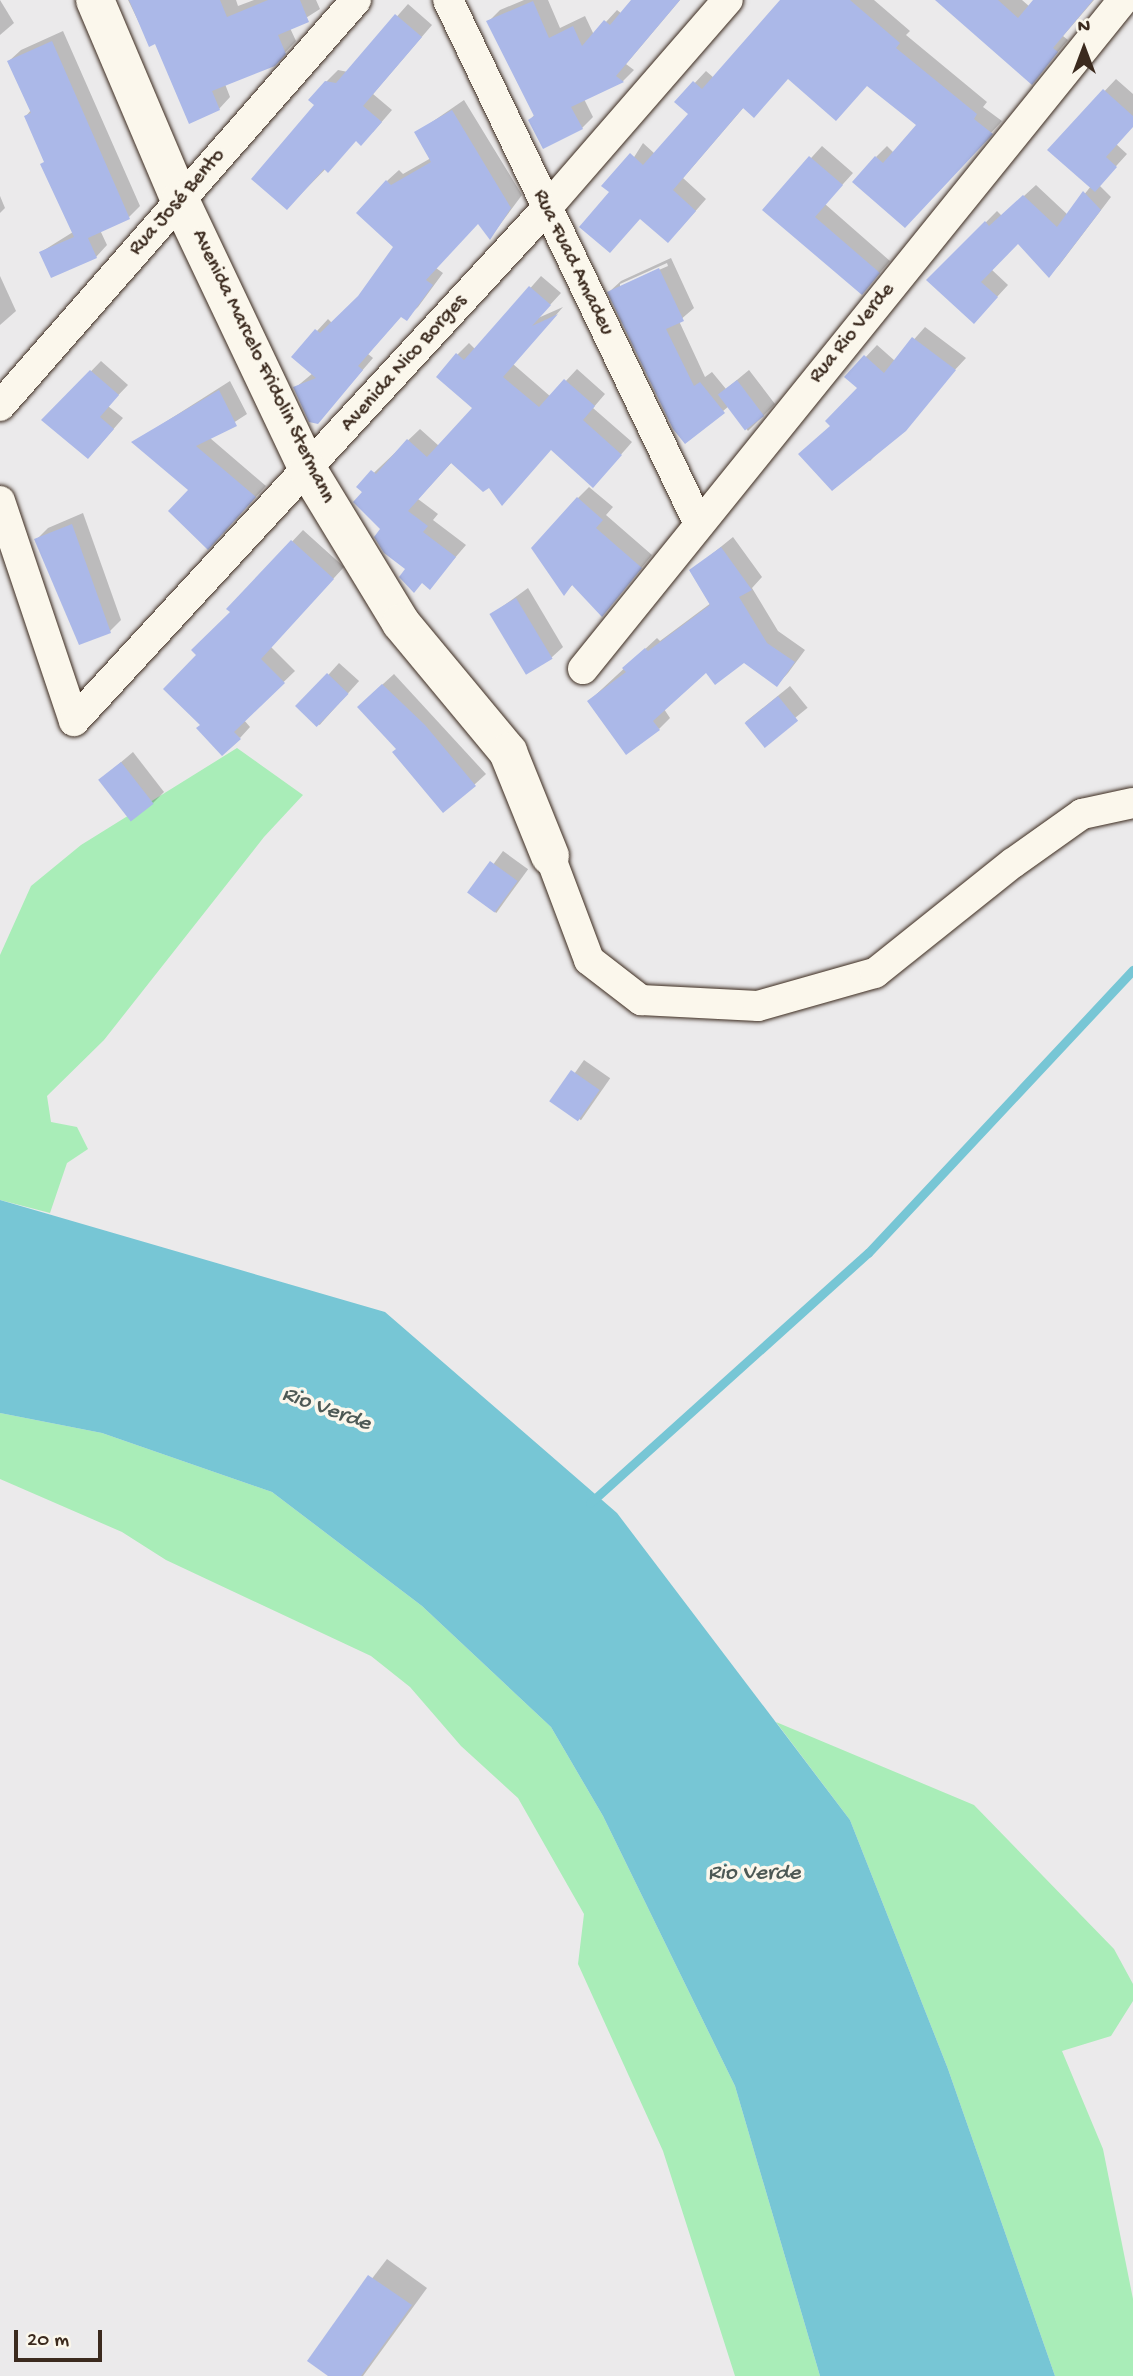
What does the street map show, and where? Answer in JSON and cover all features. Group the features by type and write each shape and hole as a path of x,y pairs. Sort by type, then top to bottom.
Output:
{"street":[{"name":"Avenida Marcelo Fridolin Stermann","path":"95,0 180,200 308,470 401,623 508,752 550,856"},
{"name":"Rua José Bento","path":"0,406 356,0"},
{"name":"Rua Fuad Amadeu","path":"448,0 699,524"},
{"name":"Avenida Nico Borges","path":"0,501 74,721 546,209 728,0"},
{"name":"Rua Rio Verde","path":"583,669 1123,0"},
{"path":"550,856 589,960 641,1000 758,1006 875,973 1013,863 1082,814 1133,803"}],"green space":[{"path":"237,748 303,795 264,837 104,1040 47,1096 51,1122 77,1127 88,1149 67,1163 50,1213 0,1200 0,955 31,886 81,845"},
{"path":"0,1413 102,1433 272,1492 422,1606 551,1727 603,1816 735,2086 820,2376 735,2376 663,2151 578,1964 584,1914 518,1798 461,1746 410,1687 371,1656 166,1560 122,1532 0,1479"},
{"path":"776,1722 974,1805 1114,1949 1133,1984 1133,2001 1111,2036 1062,2051 1103,2149 1133,2299 1133,2376 1055,2376 948,2069 850,1820"}],"water":[{"name":"Rio Verde","path":"0,1200 385,1312 617,1513 850,1820 948,2069 1055,2376 820,2376 735,2086 603,1816 551,1727 422,1606 272,1492 102,1433 0,1413"}],"building":[{"path":"129,0 220,0 227,17 268,0 300,0 309,22 278,35 286,54 275,66 212,91 220,110 189,124 155,44 149,47"},
{"path":"631,0 680,0 616,76 624,82 571,107 583,129 543,149 528,120 534,116 486,21 533,1 549,38 573,26 582,46 604,20 610,25"},
{"path":"780,0 850,0 900,43 896,48 977,114 974,119 993,134 905,228 852,182 875,156 883,163 916,125 867,86 836,121 788,79 754,118 743,108 673,190 696,211 668,243 640,219 610,253 579,227 609,192 601,186 630,153 643,165 688,114 674,102 693,81 702,89"},
{"path":"935,0 998,0 1018,18 1033,0 1093,0 1053,48 1058,52 1032,85"},
{"path":"395,14 422,37 363,106 382,122 361,146 356,141 328,173 324,169 287,210 251,179 314,105 308,100 325,81 336,83"},
{"path":"52,41 130,219 88,238 97,258 51,278 39,252 74,237 40,164 44,162 24,116 31,113 7,61"},
{"path":"1103,89 1133,116 1133,127 1106,157 1117,167 1095,192 1047,150"},
{"path":"452,110 511,208 490,240 478,224 426,280 433,285 407,321 401,317 358,366 363,370 318,424 309,422 293,387 316,378 291,357 315,329 320,333 358,296 393,247 356,213 386,180 391,185 431,162 414,132"},
{"path":"809,156 843,185 815,217 880,273 862,295 762,210"},
{"path":"1083,191 1101,210 1049,278 1018,244 981,282 998,297 974,324 926,280 985,221 989,226 1023,195 1057,227"},
{"path":"659,268 684,321 666,329 694,386 700,382 725,413 685,444 673,429 607,292"},
{"path":"529,286 551,305 532,326 558,314 503,377 539,407 564,379 595,406 583,420 622,455 593,488 551,450 502,506 489,488 483,492 451,463 408,511 428,526 423,532 456,557 430,590 422,583 414,593 399,577 405,569 384,553 374,537 380,529 353,502 362,492 356,487 371,470 376,474 407,439 427,457 472,408 436,377 456,353 464,360"},
{"path":"912,337 956,370 906,431 832,491 798,454 830,426 825,421 857,388 844,377 864,355 884,373"},
{"path":"90,370 119,395 100,417 114,429 88,459 41,420"},
{"path":"737,380 764,416 745,430 718,394"},
{"path":"219,390 237,426 196,446 256,497 208,550 168,511 188,490 131,442"},
{"path":"577,497 603,520 596,528 642,568 602,617 572,585 564,596 531,548"},
{"path":"72,524 111,633 79,645 34,539"},
{"path":"291,540 334,579 261,659 285,683 234,732 241,739 222,756 196,728 200,725 163,689 196,655 191,650 230,612 226,609"},
{"path":"721,547 752,590 739,597 767,643 795,662 777,687 744,663 715,685 706,673 653,721 660,730 626,755 587,701 626,672 622,668 645,648 648,651 710,605 689,570"},
{"path":"516,598 553,659 526,675 489,614"},
{"path":"327,673 349,694 317,727 295,706"},
{"path":"382,684 425,725 476,786 443,813 392,752 396,749 357,707"},
{"path":"778,696 798,721 765,748 745,723"},
{"path":"121,762 154,804 131,822 98,780"},
{"path":"490,861 518,881 495,913 467,893"},
{"path":"571,1070 600,1090 578,1121 549,1101"},
{"path":"368,2275 412,2305 361,2376 328,2376 307,2361"}],"waterway":[{"path":"590,1503 868,1253 1133,970"}]}
